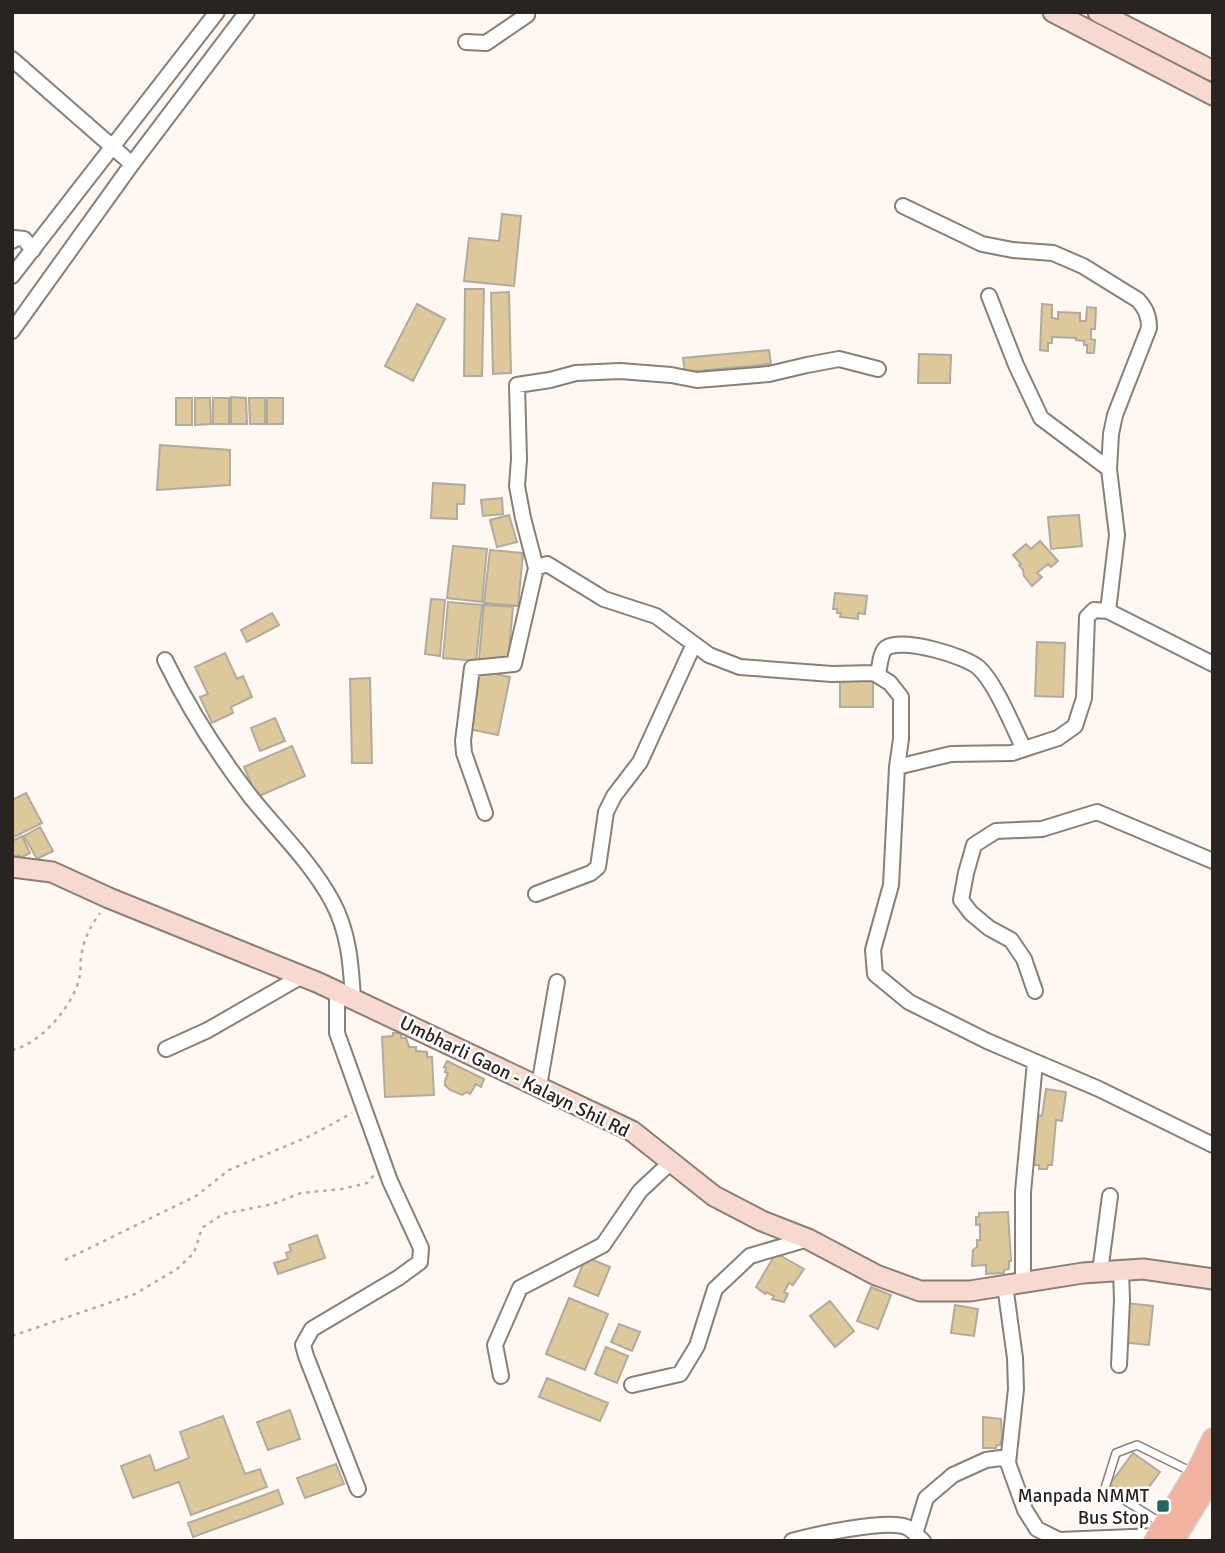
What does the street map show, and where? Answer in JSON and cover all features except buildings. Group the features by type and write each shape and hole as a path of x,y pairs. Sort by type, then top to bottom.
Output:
{"main road":[{"path":"1161,1535 1204,1474 1213,1439"}],"street":[{"path":"12,276 217,12"},
{"path":"12,331 132,164 247,12"},
{"path":"466,43 486,43 527,15 527,12"},
{"path":"1053,12 1213,95"},
{"path":"1098,12 1213,71"},
{"path":"12,59 132,164"},
{"path":"903,206 982,244 1053,253 1083,266 1145,307 1149,328 1115,415 1111,434 1110,469 1117,535 1108,611"},
{"path":"12,241 14,238 24,239 33,250"},
{"path":"989,296 1016,365 1041,418 1110,469"},
{"path":"485,813 464,753 463,741 472,668 514,664 536,568 517,486 517,385 576,373 621,371 671,374 698,380 769,374 839,359 878,369"},
{"path":"536,568 547,564 604,599 656,616 709,655 740,667 832,674 878,674 890,683 901,698 901,739 891,884 873,950 875,974 909,1002 987,1041 1099,1088 1213,1145"},
{"path":"897,767 951,754 1012,753 1058,738 1075,726 1084,698 1087,617 1094,610 1108,611 1213,664"},
{"path":"536,894 591,873 598,867 607,812 614,796 640,762 694,644"},
{"path":"878,674 883,652 888,647 900,644 915,644 971,663 988,679 1024,749"},
{"path":"165,660 185,700 215,747 332,901 350,947 345,995 337,1033 384,1164 421,1248 420,1262 312,1329 303,1345 358,1489"},
{"path":"1035,991 1024,959 1011,940 989,928 971,913 961,900 974,845 996,831 1042,829 1097,812 1213,861"},
{"name":"Umbharli Gaon - Kalayn Shil Rd","path":"12,867 52,872 345,995 632,1131 714,1196 762,1221 808,1239 876,1275 920,1291 970,1291 1100,1272 1143,1269 1213,1279"},
{"path":"166,1049 208,1030 302,976"},
{"path":"538,1086 557,982"},
{"path":"1035,1062 1014,1284 1016,1378 1008,1463 1025,1510 1037,1529 1059,1540 1161,1535"},
{"path":"501,1376 495,1345 520,1288 603,1245 640,1191 671,1162"},
{"path":"1100,1272 1110,1196"},
{"path":"632,1385 680,1374 697,1346 715,1289 750,1256 808,1239"},
{"path":"1119,1365 1121,1270"},
{"path":"792,1541 823,1532 880,1525 905,1526 919,1537 926,1498 953,1475 986,1460 1008,1457"}],"lane":[{"path":"1161,1535 1105,1488 1116,1452 1137,1445 1204,1474"}],"path":[{"path":"12,1050 25,1047 53,1024 72,996 80,976 85,937 109,898"},
{"path":"65,1260 196,1196 229,1170 310,1136 364,1107"},
{"path":"12,1336 135,1294 156,1282 177,1269 194,1253 202,1228 223,1214 273,1204 301,1193 342,1189 366,1182 384,1164"}],"place":[{"name":"Manpada NMMT Bus Stop","path":"1163,1506"}]}
